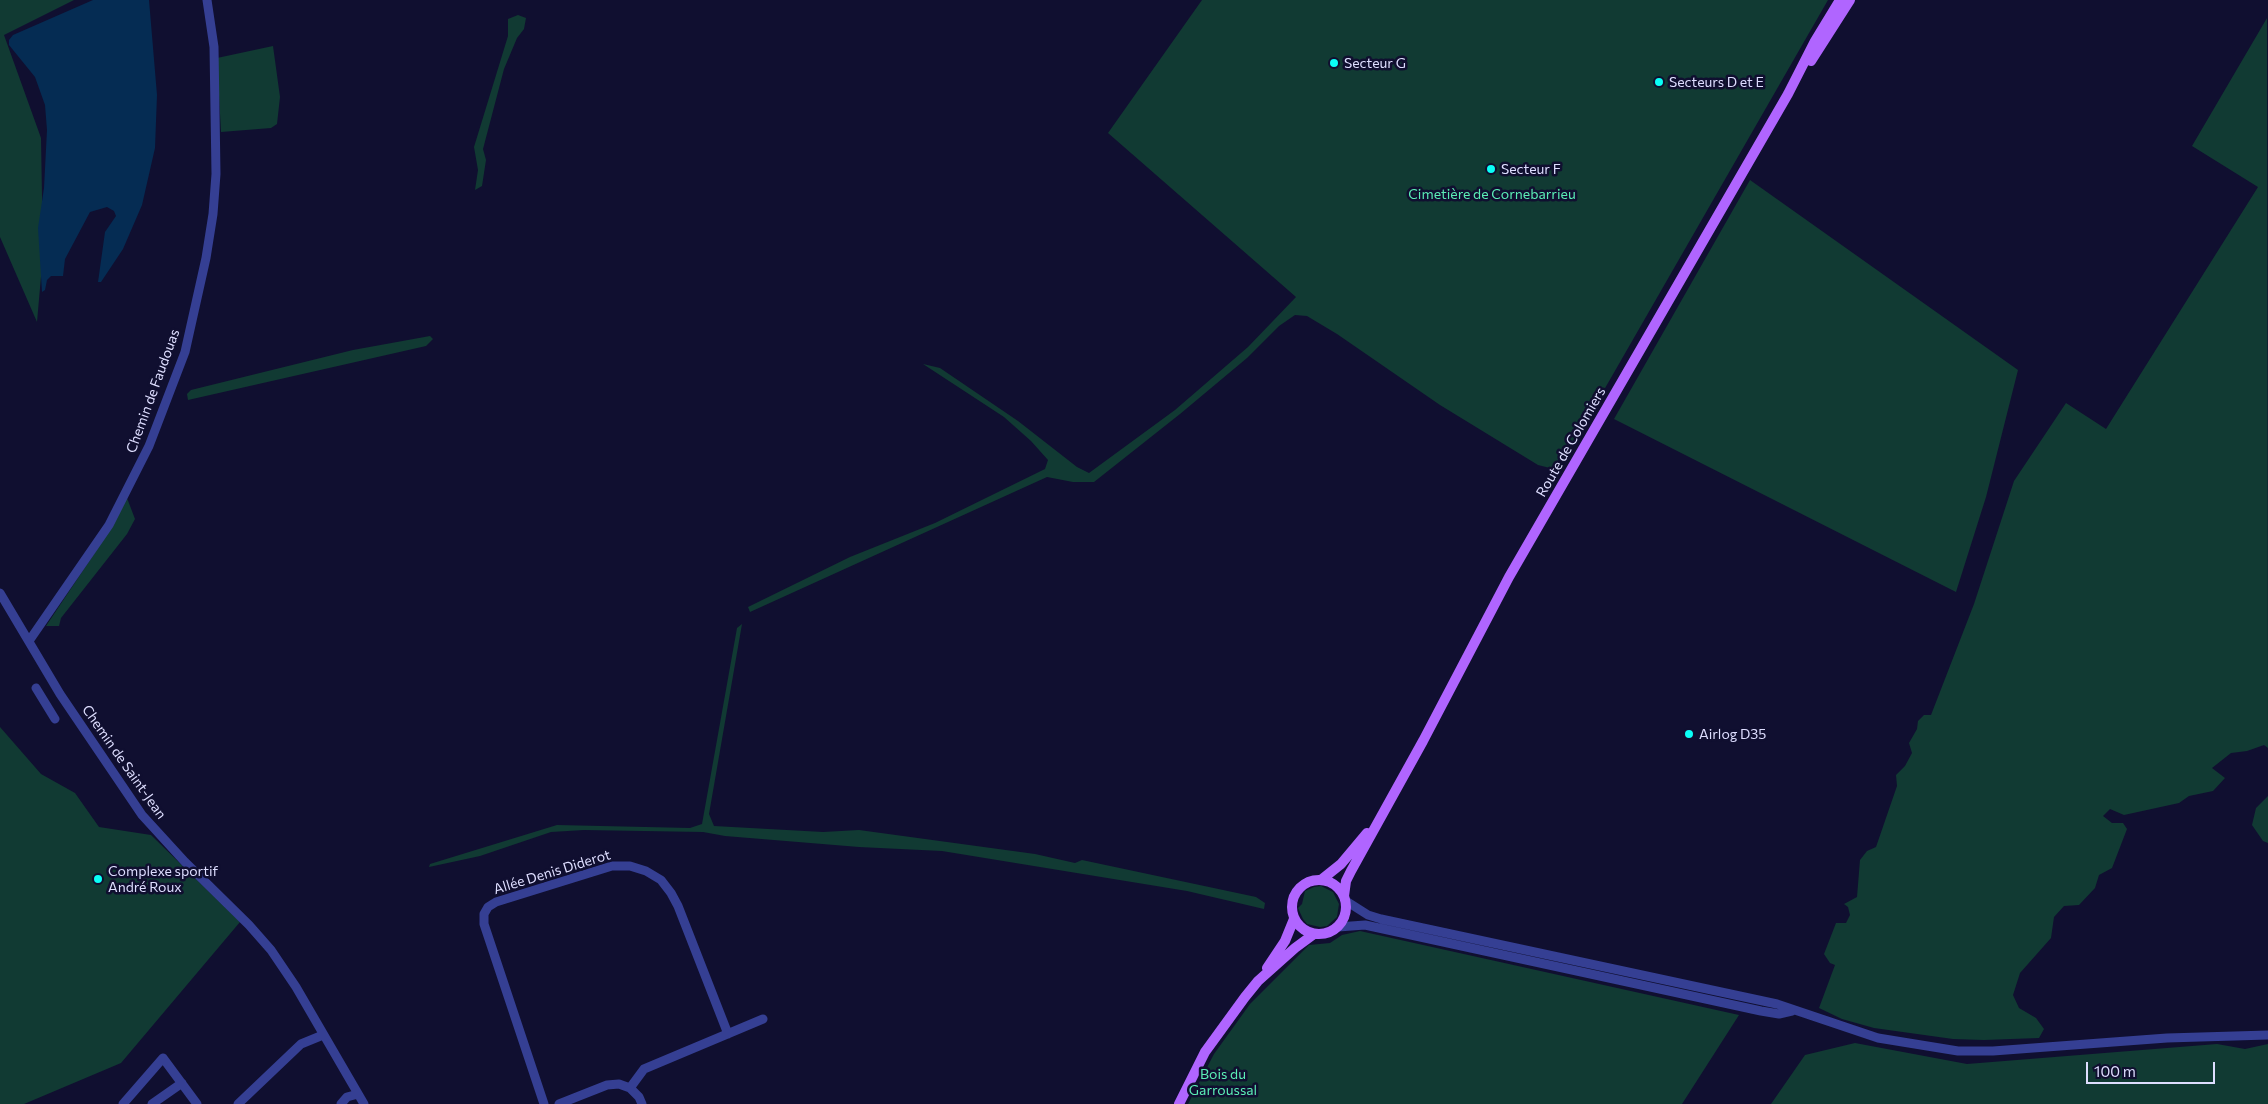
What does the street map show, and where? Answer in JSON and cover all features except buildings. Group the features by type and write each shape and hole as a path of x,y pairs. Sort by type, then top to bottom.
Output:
{"main road":[{"name":"Route de Colomiers","path":"1345,898 1346,881 1351,871 1509,576 1788,94 1815,41 1840,0"},
{"name":"Route de Colomiers","path":"1788,94 1850,0"},
{"name":"Route de Colomiers","path":"1321,880 1342,864 1386,808"},
{"path":"1179,1104 1204,1052 1234,1010 1258,982 1294,948 1314,934 1331,932 1338,927 1346,912 1345,898 1338,888 1330,882 1321,880 1303,885 1296,892 1292,900 1294,919 1302,929 1314,934"},
{"path":"1258,982 1285,941 1294,919"}],"street":[{"name":"Chemin de Faudouas","path":"29,641 104,533 118,508 149,446 185,352 206,258 216,182 214,47 207,0"},
{"name":"Chemin de Saint-Jean","path":"0,593 60,694 142,815 185,862 249,925 270,950 296,987 364,1104"},
{"path":"36,688 55,719"},
{"path":"45,704 60,694"},
{"name":"Allée Denis Diderot","path":"544,1104 484,924 484,914 488,907 496,902 612,866 630,866 646,871 661,880 671,892 728,1034"},
{"path":"1345,898 1368,915 1381,919 1777,1004 1792,1011 1810,1014 1858,1032 1887,1040 1973,1052 2167,1038 2268,1035"},
{"path":"1338,927 1365,925 1761,1011 1779,1014 1792,1011"},
{"path":"630,1088 644,1069 763,1019"},
{"path":"238,1104 301,1044 323,1035"},
{"path":"123,1104 163,1058 197,1104"},
{"path":"152,1104 182,1083"},
{"path":"559,1104 606,1085 620,1084 630,1088 642,1104"},
{"path":"340,1104 347,1097 358,1094"}],"green space":[{"path":"0,0 74,0 4,35 41,138 43,254 37,322 0,237"},
{"name":"Cimetière de Cornebarrieu","path":"1202,0 1828,0 1558,470 1538,465 1440,405 1337,334 1307,316 1295,315 1279,326 1247,358 1180,414 1094,482 1073,482 1047,477 750,612 748,607 850,557 935,523 1045,469 1048,460 1031,441 1004,417 923,364 940,368 1018,421 1077,467 1089,473 1175,410 1248,347 1296,297 1108,133"},
{"path":"518,15 526,18 524,29 517,38 504,69 483,149 486,160 482,186 475,190 478,170 474,147 508,36 508,19"},
{"path":"2267,18 2268,748 2264,745 2247,751 2231,753 2212,768 2225,778 2213,791 2189,796 2179,803 2124,815 2110,809 2103,816 2112,823 2123,823 2127,829 2112,868 2099,875 2095,888 2079,905 2064,906 2054,917 2051,938 2020,973 2013,995 2019,1008 2036,1018 2044,1029 2039,1038 1953,1039 1874,1028 1842,1019 1819,1008 1835,965 1830,963 1824,954 1836,923 1846,923 1850,915 1848,907 1844,904 1857,897 1860,860 1867,851 1876,847 1897,786 1896,775 1905,766 1912,753 1909,743 1917,729 1918,721 1924,715 1931,715 1974,604 2014,481 2066,403 2106,429 2258,187 2192,146"},
{"path":"273,46 280,97 277,124 271,128 221,132 217,58"},
{"path":"1750,180 2018,370 1986,497 1956,592 1614,419"},
{"path":"430,336 433,339 426,346 188,400 187,394 191,390 353,350"},
{"path":"127,498 135,519 127,534 61,618 59,626 46,626 94,554"},
{"path":"742,624 709,814 714,826 823,832 859,830 1035,854 1075,863 1082,860 1256,897 1265,903 1264,909 1187,891 942,851 859,847 725,836 703,832 584,830 551,832 480,856 429,867 430,864 557,825 690,828 702,824 737,628"},
{"name":"Complexe sportif André Roux","path":"0,727 41,774 75,793 99,827 151,835 240,922 121,1063 24,1104 0,1104"},
{"path":"2268,796 2268,843 2263,841 2252,825 2256,808"},
{"path":"1321,886 1333,892 1339,904 1337,917 1327,926 1320,927 1307,924 1298,908 1302,904 1305,891"},
{"name":"Bois du Garroussal","path":"1360,931 1739,1015 1682,1104 1188,1104 1214,1054 1250,1004 1309,945 1330,943 1342,935"},
{"path":"1855,1043 1967,1064 2217,1044 2245,1049 2268,1044 2268,1104 1771,1104 1805,1055"}],"water":[{"path":"93,0 149,0 157,95 155,148 142,205 123,249 101,282 98,282 105,232 116,216 114,211 107,207 90,212 65,259 63,276 51,276 47,280 45,290 42,292 38,228 44,188 47,130 45,105 35,77 9,45 9,40 13,35"}],"place":[{"name":"Secteur G","path":"1334,63"},
{"name":"Secteurs D et E","path":"1659,82"},
{"name":"Secteur F","path":"1491,169"},
{"name":"Airlog D35","path":"1689,734"},
{"name":"Complexe sportif André Roux","path":"98,879"}]}
